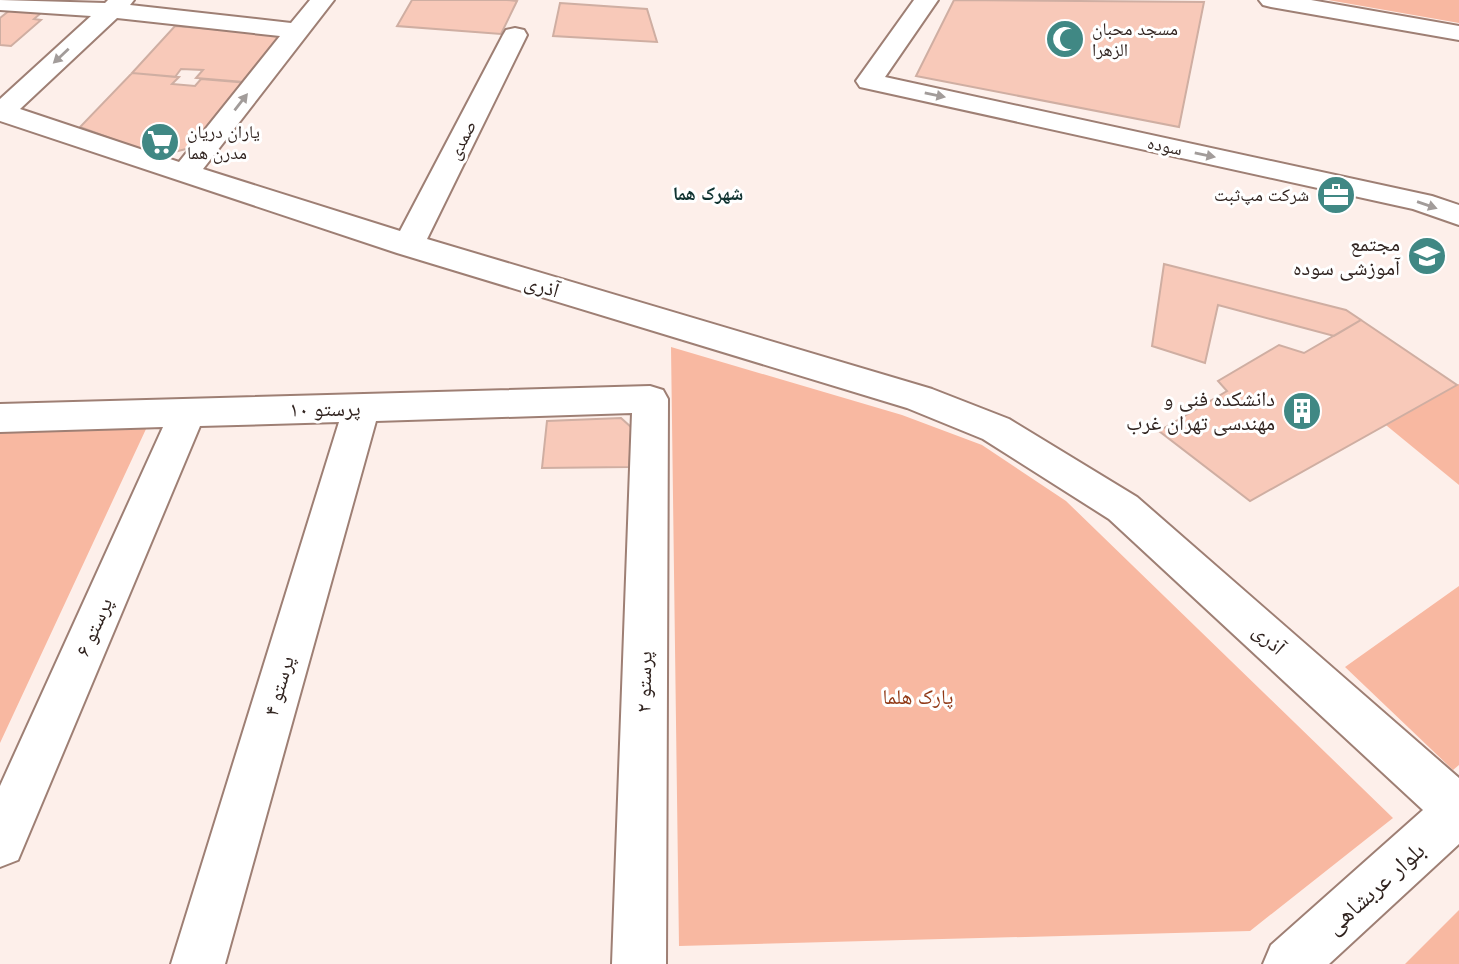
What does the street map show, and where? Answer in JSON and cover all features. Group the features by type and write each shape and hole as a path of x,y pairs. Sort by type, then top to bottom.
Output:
{"street":[{"path":"184,174 322,0"},
{"name":"سوده","path":"926,0 869,81 1421,202 1459,216"},
{"path":"1271,0 1459,33"},
{"path":"0,3 116,5 297,31"},
{"path":"1,113 116,5"},
{"name":"صمدی","path":"408,246 515,35"},
{"name":"آذری","path":"1,113 408,246 919,398 996,429 1072,478 1106,518 1454,816"},
{"name":"پرستو ۱۰","path":"0,418 650,399"},
{"name":"پرستو ۲","path":"639,964 650,399"},
{"name":"پرستو ۴","path":"198,964 361,409"},
{"name":"پرستو ۶","path":"0,842 188,412"},
{"name":"بلوار عربشاهی","path":"1290,964 1454,816"}],"green space":[{"path":"1328,0 1459,0 1459,23"},
{"name":"پارک هلما","path":"671,347 902,415 982,445 1066,501 1393,818 1250,931 679,946"},
{"path":"1459,384 1459,485 1381,421"},
{"path":"146,429 0,743 0,431"},
{"path":"1459,586 1459,765 1453,770 1345,667"},
{"path":"1459,910 1459,964 1405,964"}],"building":[{"path":"412,0 517,1 501,34 397,26"},
{"name":"مسجد محبان الزهرا","path":"954,0 1204,2 1179,127 916,76"},
{"path":"560,3 647,9 657,42 553,36"},
{"path":"10,10 42,12 34,19 41,20 11,46 0,45 0,18"},
{"path":"175,26 276,34 279,38 244,82 196,78 203,70 181,69 175,77 132,73"},
{"path":"132,73 179,77 172,84 195,86 201,79 249,83 198,146 158,156 80,127"},
{"path":"1164,264 1346,310 1361,320 1334,336 1218,305 1205,363 1152,346"},
{"name":"دانشکده فنی و مهندسی تهران غرب","path":"1361,320 1457,385 1250,501 1159,431 1227,391 1218,381 1279,345 1304,353"},
{"path":"621,418 632,428 629,467 542,468 547,421"}],"place":[{"name":"مسجد محبان الزهرا","path":"1065,39"},
{"name":"یاران دریان مدرن هما","path":"160,142"},
{"name":"شرکت مپ‌ثبت","path":"1336,195"},
{"name":"مجتمع آموزشی سوده","path":"1427,256"},
{"name":"دانشکده فنی و مهندسی تهران غرب","path":"1302,411"}],"district":[{"name":"شهرک هما","path":"708,194"}]}
